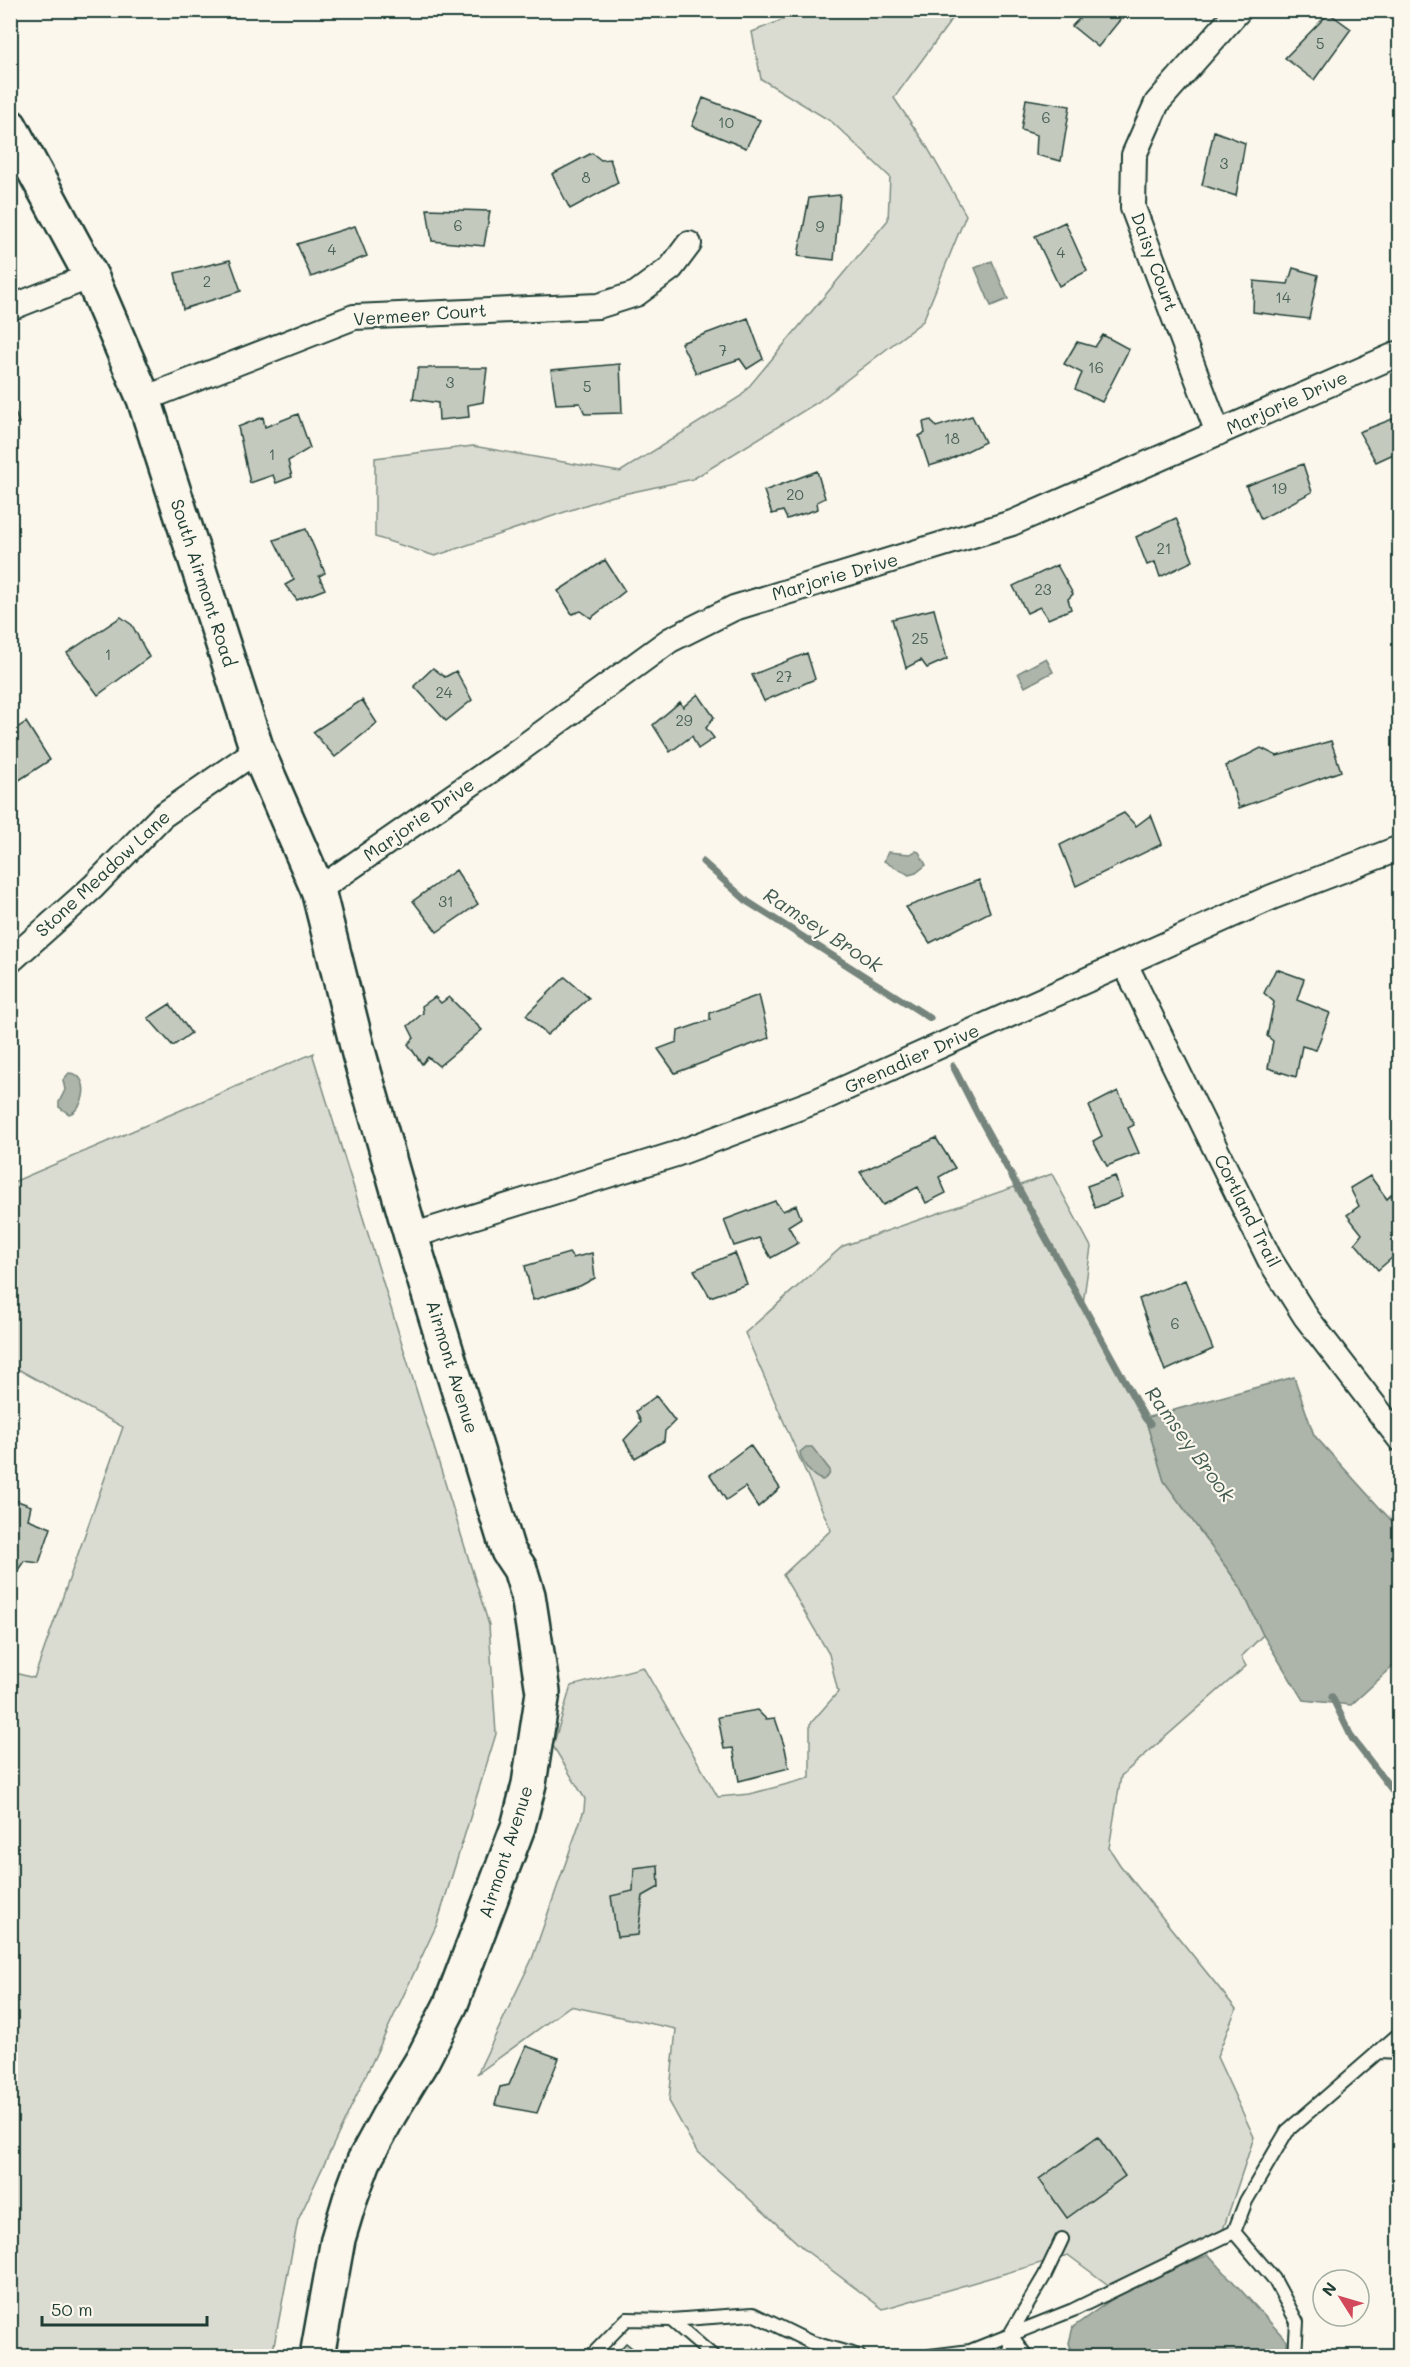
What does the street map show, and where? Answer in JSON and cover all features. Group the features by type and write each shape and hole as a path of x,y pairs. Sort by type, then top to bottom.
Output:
{"street":[{"name":"Daisy Court","path":"1218,433 1133,208 1134,155 1157,103 1239,10"},
{"name":"South Airmont Road","path":"10,126 91,276 144,399 257,750 318,890 359,1054"},
{"name":"Vermeer Court","path":"144,399 354,316 598,306 636,294 671,268 689,244"},
{"path":"10,308 91,276"},
{"name":"Marjorie Drive","path":"318,890 511,756 670,640 734,608 1012,523 1400,353"},
{"name":"Stone Meadow Lane","path":"10,961 93,887 162,816 257,750"},
{"name":"Grenadier Drive","path":"411,1236 676,1154 819,1100 1272,897 1400,848"},
{"name":"Cortland Trail","path":"1125,964 1270,1260 1306,1317 1400,1439"},
{"name":"Airmont Avenue","path":"316,2356 338,2239 351,2196 374,2143 423,2059 451,2004 518,1827 529,1784 543,1692 528,1595 520,1569 508,1551 411,1236 359,1054"}],"lane":[{"path":"930,2356 970,2351 1073,2310 1234,2232 1246,2201 1287,2131 1400,2033"},
{"path":"1378,2052 1400,2053"},
{"path":"1234,2232 1274,2279 1297,2322 1295,2356"},
{"path":"1011,2356 1010,2335 1045,2275 1062,2239"},
{"path":"591,2356 627,2319 671,2320 753,2314 810,2342 859,2356"},
{"path":"671,2320 713,2356"},
{"path":"1010,2335 1026,2356"}],"shaded area":[{"path":"807,10 958,11 894,98 926,145 966,215 923,321 818,402 693,479 609,497 435,556 375,537 375,458 473,446 620,472 741,396 888,220 890,177 832,122 761,79 752,32"},
{"path":"314,1053 313,1056 489,1625 496,1734 437,1924 298,2220 272,2356 11,2356 11,1672 34,1678 123,1427 14,1367 11,1369 11,1183"},
{"path":"1052,1174 1091,1247 1083,1304 1145,1418 1164,1481 1241,1588 1263,1635 1241,1657 1246,1666 1121,1776 1109,1848 1120,1865 1236,2009 1217,2057 1254,2137 1221,2236 1111,2287 1068,2255 883,2309 805,2250 696,2150 669,2101 676,2029 570,2006 477,2074 532,1959 584,1810 585,1799 553,1746 571,1686 643,1667 718,1797 750,1794 810,1778 810,1724 838,1692 829,1654 783,1575 831,1530 745,1333 843,1246"}],"water":[{"path":"992,261 1008,299 991,306 975,268"},
{"path":"1046,658 1053,672 1025,687 1018,673"},
{"path":"888,852 910,854 919,852 926,865 916,873 909,875 884,861"},
{"path":"69,1073 81,1079 84,1092 79,1106 69,1114 59,1107 59,1102 65,1090 63,1080"},
{"path":"1294,1377 1314,1435 1399,1529 1399,1661 1351,1705 1303,1700 1263,1635 1241,1588 1164,1481 1145,1418"},
{"path":"806,1447 812,1447 830,1470 829,1475 823,1480 811,1473 802,1460 800,1452"},
{"path":"1209,2255 1287,2341 1287,2356 1073,2356 1069,2343 1073,2327 1139,2280"}],"building":[{"path":"1088,10 1128,10 1098,47 1072,26"},
{"path":"1329,13 1351,29 1314,80 1285,58"},
{"path":"703,98 760,120 746,148 692,126"},
{"path":"1026,99 1070,106 1061,161 1036,155 1037,135 1021,130"},
{"path":"1214,131 1245,143 1236,196 1202,185"},
{"path":"592,153 601,160 610,159 618,183 570,209 552,174"},
{"path":"840,195 834,260 798,256 809,198"},
{"path":"427,209 490,211 484,246 432,241"},
{"path":"1065,222 1087,271 1059,286 1035,236"},
{"path":"355,226 367,256 311,277 297,244"},
{"path":"230,260 241,291 183,309 175,273"},
{"path":"1293,268 1318,275 1309,319 1253,312 1254,281 1288,284"},
{"path":"748,318 763,359 747,369 740,359 696,373 681,343"},
{"path":"1103,335 1129,349 1102,402 1075,389 1082,373 1064,364 1077,342 1095,347"},
{"path":"620,364 622,413 585,414 580,403 556,404 551,370"},
{"path":"418,368 487,368 483,402 468,405 469,417 439,420 438,403 413,399"},
{"path":"10,398 19,423 10,425"},
{"path":"298,414 310,448 288,461 292,477 276,483 273,475 250,483 238,427 263,417 265,427"},
{"path":"972,416 985,442 949,460 929,466 919,436 925,433 923,422 931,420 936,427"},
{"path":"1400,416 1400,451 1376,462 1359,432"},
{"path":"1303,464 1312,492 1261,519 1246,486"},
{"path":"817,471 825,498 817,502 818,509 787,519 783,511 772,514 764,491"},
{"path":"1176,518 1193,561 1160,577 1155,562 1147,565 1136,537"},
{"path":"306,529 325,573 319,576 325,589 297,600 285,585 294,580 274,540"},
{"path":"605,560 625,591 591,618 581,611 572,614 558,591"},
{"path":"1057,565 1073,594 1068,599 1071,609 1048,619 1040,607 1027,613 1013,586"},
{"path":"934,609 947,659 927,668 921,660 906,668 892,619"},
{"path":"121,617 132,625 149,657 98,695 67,653"},
{"path":"807,653 815,679 764,701 752,675"},
{"path":"433,668 445,677 456,671 472,700 446,721 414,686"},
{"path":"698,694 714,717 706,728 714,738 698,749 692,736 670,752 653,725 680,702 683,707"},
{"path":"362,700 377,723 335,757 313,732"},
{"path":"26,722 50,760 10,786 10,733"},
{"path":"1331,741 1341,771 1239,808 1226,766 1261,748 1277,756"},
{"path":"1124,813 1136,826 1151,815 1162,844 1076,886 1060,845"},
{"path":"456,870 478,904 437,932 413,901"},
{"path":"979,880 990,912 930,943 906,907"},
{"path":"1276,969 1304,979 1297,1000 1330,1013 1316,1050 1302,1046 1296,1077 1268,1068 1273,1041 1267,1036 1274,1002 1264,993"},
{"path":"565,977 589,998 547,1035 526,1015"},
{"path":"759,995 769,1038 675,1073 658,1049 677,1042 678,1031 710,1020 710,1013"},
{"path":"435,997 441,1003 449,997 482,1030 439,1066 428,1057 422,1064 408,1044 414,1038 408,1026 423,1013 422,1006"},
{"path":"170,1004 191,1033 173,1046 148,1018"},
{"path":"1118,1091 1134,1125 1128,1128 1139,1153 1107,1166 1093,1141 1102,1136 1089,1106"},
{"path":"936,1138 955,1168 939,1177 946,1193 926,1203 918,1187 883,1205 860,1172"},
{"path":"1115,1176 1122,1197 1095,1208 1087,1186"},
{"path":"1370,1176 1387,1199 1393,1193 1400,1203 1400,1251 1378,1270 1355,1243 1362,1234 1347,1215 1359,1206 1350,1188"},
{"path":"775,1201 783,1211 796,1205 801,1218 788,1226 798,1243 771,1258 759,1238 734,1246 724,1220"},
{"path":"569,1253 573,1258 592,1253 595,1278 580,1286 533,1300 525,1266"},
{"path":"735,1253 747,1284 710,1297 694,1270"},
{"path":"1185,1280 1213,1349 1165,1371 1139,1299"},
{"path":"656,1396 675,1421 665,1431 664,1441 635,1458 624,1440 641,1422 636,1411"},
{"path":"750,1445 780,1488 758,1507 745,1487 726,1500 710,1475"},
{"path":"10,1498 31,1506 28,1519 51,1528 39,1563 24,1561 16,1573 10,1571"},
{"path":"757,1710 766,1719 775,1718 789,1768 739,1781 733,1748 724,1749 718,1717"},
{"path":"658,1865 659,1887 643,1896 638,1935 617,1937 611,1896 633,1891 634,1868"},
{"path":"526,2046 559,2058 537,2113 495,2105 500,2087 509,2085"},
{"path":"1098,2137 1125,2176 1067,2218 1039,2179"},
{"path":"626,2343 642,2356 614,2356"}],"waterway":[{"name":"Ramsey Brook","path":"703,862 748,902 930,1018"},
{"name":"Ramsey Brook","path":"953,1066 1150,1424"},
{"name":"Ramsey Brook","path":"1332,1697 1352,1738 1400,1800"}]}
